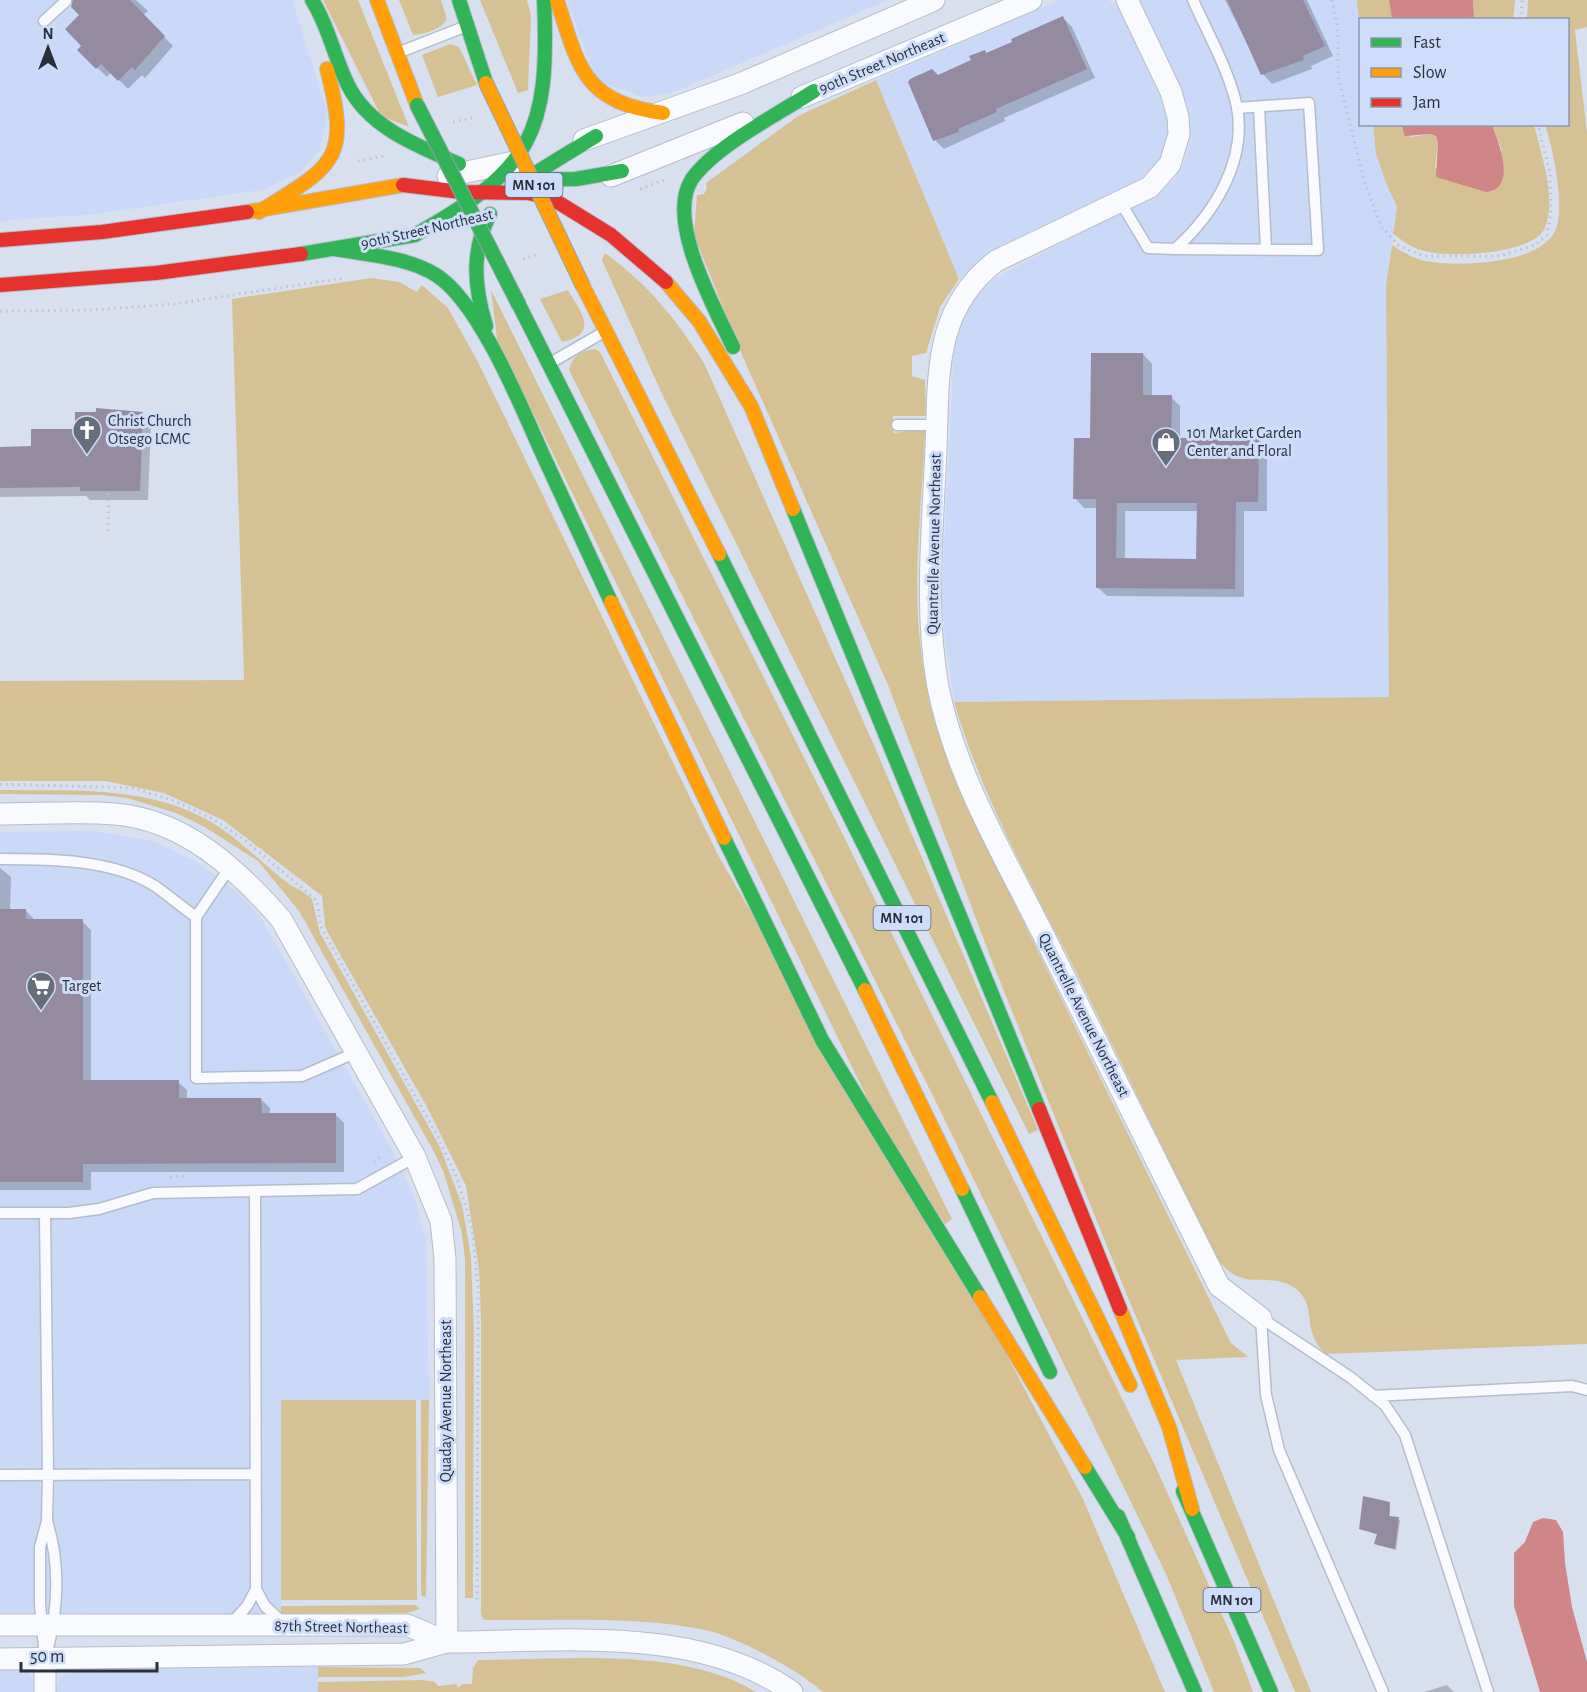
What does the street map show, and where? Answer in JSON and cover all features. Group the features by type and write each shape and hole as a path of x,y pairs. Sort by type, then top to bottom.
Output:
{"main road":[{"path":"311,0 320,12 350,88 366,111 398,135 474,171 500,178"},
{"path":"259,212 328,164 338,143 340,123 337,101 311,15 311,0"},
{"path":"377,0 417,105 900,1059 1056,1385"},
{"name":"MN 101","path":"459,0 486,83 583,286 708,531 811,742 897,908 1134,1393"},
{"path":"544,0 548,52 543,102 521,170 510,192 497,203 488,216 480,232 476,257 475,289 500,361 648,684 822,1040 1128,1537"},
{"path":"557,0 577,58 591,85 622,105 663,113"},
{"path":"814,91 710,163 691,181 685,203 685,227 738,358 751,406 1169,1427 1192,1509"},
{"path":"415,235 449,217 500,178 521,170 576,179 622,171"},
{"path":"0,240 125,230 259,212 402,185 461,192 510,192 551,198 611,235 657,273 699,321 751,406"},
{"name":"90th Street Northeast","path":"0,285 99,281 267,260 415,235"},
{"path":"335,249 406,262 435,274 449,285 464,304 500,361"},
{"path":"1072,1418 1128,1537 1195,1692"},
{"name":"MN 101","path":"1155,1435 1192,1509 1271,1692"}],"street":[{"path":"402,185 474,171 521,170 596,136 740,84 934,0"},
{"name":"90th Street Northeast","path":"415,235 551,198 697,144 814,91 1031,0"},
{"name":"Quantrelle Avenue Northeast","path":"1127,0 1171,92 1178,117 1179,135 1170,164 1150,187 996,261 968,288 949,321 943,341 937,425 930,592 932,636 939,689 951,735 987,821 1219,1286 1261,1318"},
{"name":"Quaday Avenue Northeast","path":"0,814 116,814 147,821 184,834 213,851 257,891 281,919 415,1157 441,1221 446,1259 447,1642"},
{"name":"87th Street Northeast","path":"0,1625 407,1625 447,1642"},
{"path":"447,1642 662,1644 706,1652 746,1666 792,1692"},
{"name":"87th Street Northeast","path":"0,1659 404,1654 447,1642"},
{"path":"45,1659 45,1692"}],"lane":[{"path":"1174,249 1196,230 1222,192 1232,165 1237,130 1237,108 1229,82 1193,0"},
{"path":"44,21 66,1"},
{"path":"397,53 467,26"},
{"path":"1121,202 1148,248 1318,250 1309,103 1237,108"},
{"path":"1259,107 1266,249"},
{"path":"549,364 606,331"},
{"path":"897,426 937,425"},
{"path":"0,859 58,859 108,868 153,885 196,917"},
{"path":"230,867 196,917 196,1078 302,1076 357,1052"},
{"path":"0,1213 45,1214 99,1209 153,1193 357,1189 415,1157"},
{"path":"255,1192 256,1589 265,1606 285,1625"},
{"path":"45,1214 48,1475 47,1521 40,1547 47,1626"},
{"path":"1261,1318 1385,1405 1405,1435 1488,1692"},
{"path":"1261,1318 1266,1395 1279,1450 1383,1692"},
{"path":"1373,1396 1572,1386 1587,1390"},
{"path":"0,1475 256,1474"},
{"path":"45,1659 56,1549 47,1521"},
{"path":"229,1626 247,1606 256,1589"}],"path":[{"path":"1332,0 1338,31 1338,75 1364,180 1382,226 1399,246 1424,256 1500,256 1535,245 1547,235 1551,214 1550,174 1538,126"},
{"path":"1521,18 1522,0"},
{"path":"349,163 389,155"},
{"path":"515,262 545,252"},
{"path":"0,311 92,310 174,304 351,276"},
{"path":"108,531 109,489"},
{"path":"0,784 133,788 175,801 213,819 246,842 317,901 324,933 370,1011 437,1135 457,1178 472,1227 478,1286 477,1602"}],"shaded area":[{"path":"0,0 292,0 328,114 319,151 300,172 262,190 95,214 0,221"},
{"path":"323,0 358,0 409,127 381,116"},
{"path":"399,0 441,0 447,19 437,29 413,35"},
{"path":"480,0 527,0 531,16 528,90 518,93"},
{"path":"567,0 888,0 674,92 642,97 596,80"},
{"path":"1059,0 1108,0 1118,6 1167,113 1169,127 1165,152 1156,166 1140,179 1000,246 982,258 959,279 876,80"},
{"path":"1140,0 1357,0 1359,126 1373,126 1376,154 1397,207 1386,285 1390,697 954,702 941,610 954,350 962,320 976,296 995,278 1158,193 1175,178 1186,158 1191,131 1187,104"},
{"path":"1357,0 1389,0 1392,18 1359,19"},
{"path":"1389,0 1473,0 1474,18 1392,18"},
{"path":"1473,0 1515,0 1513,18 1474,18"},
{"path":"1528,0 1587,0 1587,27 1575,30 1587,133 1587,1344 1326,1354 1318,1346 1312,1334 1308,1307 1296,1289 1286,1283 1236,1276 1215,1256 1108,1036 1006,835 977,769 954,702 1389,697 1386,285 1392,245 1408,255 1425,261 1477,263 1517,257 1534,250 1548,241 1556,229 1559,192 1545,126 1569,126 1569,18 1527,18"},
{"path":"450,44 459,47 477,85 438,97 422,55"},
{"path":"876,80 959,279 940,307 926,353 912,356 912,376 925,380 926,416 893,416 894,433 921,429 925,432 917,602 922,658 934,713 965,803 1231,1343 1248,1357 1176,1360 1311,1692 1295,1692 1126,1293 995,969 888,685 743,357 694,235 697,195 704,194 707,188 706,183 798,116"},
{"path":"1373,126 1401,126 1402,130 1411,137 1430,134 1436,136 1438,143 1435,168 1502,151 1492,126 1534,126 1549,190 1545,228 1537,237 1507,249 1468,254 1433,253 1421,250 1393,234 1397,207 1376,154"},
{"path":"1401,126 1492,126 1503,163 1504,174 1501,183 1496,189 1486,192 1436,177 1438,143 1436,136 1430,134 1405,136"},
{"path":"605,253 635,277 660,303 704,363 873,743 1038,1130 1029,1134 662,394 602,260"},
{"path":"371,278 399,282 417,292 422,285 448,308 478,362 718,855 997,1337 1083,1499 1165,1692 823,1692 767,1655 705,1630 651,1622 484,1620 481,1614 479,1269 466,1186 427,1107 329,935 325,926 322,896 223,820 164,793 105,781 0,781 0,681 244,680 232,299"},
{"path":"491,290 952,1219 945,1224 879,1122 497,339"},
{"path":"568,290 582,314 584,328 574,338 562,342 540,299"},
{"path":"595,349 600,352 840,829 1154,1463 1236,1646 1253,1692 1214,1692 1166,1574 935,1100 569,370 572,361 578,355"},
{"path":"0,790 105,792 157,800 182,808 217,826 289,884 312,899 320,933 440,1147 462,1205 471,1257 474,1330 473,1598 465,1598 465,1260 462,1233 444,1173 434,1152 299,911 258,861 203,826 176,813 127,798 102,795 0,794"},
{"path":"94,831 152,841 196,861 240,895 260,916 394,1153 415,1199 426,1241 429,1400 281,1401 281,1614 0,1613 0,832"},
{"path":"281,1400 416,1400 417,1600 281,1600"},
{"path":"421,1400 429,1400 426,1597 421,1595"},
{"path":"1543,1518 1556,1520 1563,1532 1572,1607 1587,1662 1587,1692 1540,1692 1514,1606 1514,1553 1525,1542 1533,1522"},
{"path":"416,1605 420,1609 407,1613 281,1614 281,1606"},
{"path":"584,1658 657,1662 726,1677 756,1692 318,1692 318,1682 423,1680 435,1682 438,1686 456,1684 458,1688 463,1684 472,1684 473,1668 478,1660"},
{"path":"318,1667 318,1692 54,1692 60,1678 71,1670 87,1668"},
{"path":"318,1667 420,1668 426,1673 404,1677 318,1677"},
{"path":"0,1668 27,1670 35,1682 35,1692 0,1692"}],"building":[{"path":"73,0 130,0 165,36 135,70 132,67 118,81 101,64 96,69 77,50 81,46 65,29 79,15 71,7"},
{"path":"1227,0 1303,0 1325,46 1303,56 1304,60 1261,75"},
{"path":"1063,16 1087,69 996,109 997,112 958,129 959,132 933,141 908,82 910,79 932,69 938,75 971,60 969,56 985,50 986,53 1012,42 1011,39"},
{"name":"101 Market Garden Center and Floral","path":"1091,353 1143,353 1143,395 1172,395 1171,438 1259,438 1258,502 1236,502 1235,589 1096,588 1096,499 1073,499 1074,438 1090,438","holes":["1117,503 1197,503 1196,559 1116,558"]},
{"name":"Christ Church Otsego LCMC","path":"96,408 143,412 140,491 80,491 80,487 0,488 0,447 31,446 31,429 75,429 75,412 96,412"},
{"path":"0,909 26,909 26,919 83,919 83,1080 179,1080 179,1098 261,1098 262,1113 336,1113 336,1163 83,1164 83,1182 0,1182"},
{"path":"1363,1496 1390,1502 1389,1516 1399,1517 1395,1549 1374,1544 1377,1534 1359,1529"}],"traffic: fast":[{"path":"312,0 323,21 348,85 368,113 396,134 459,164"},
{"path":"459,0 486,83"},
{"path":"415,235 485,189 509,167 526,143 537,116 543,84 544,0"},
{"path":"733,347 705,288 688,240 684,217 685,196 692,179 716,154 814,91"},
{"path":"417,105 519,305"},
{"path":"524,180 596,136"},
{"path":"520,180 576,179 622,171"},
{"path":"486,326 479,297 476,269 480,242 490,214"},
{"path":"301,254 415,235"},
{"path":"335,249 387,258 425,269 452,288 468,308 511,383 611,602"},
{"path":"519,305 865,990"},
{"path":"793,509 1039,1109"},
{"path":"719,554 992,1102"},
{"path":"724,838 822,1040 980,1297"},
{"path":"962,1189 1050,1372"},
{"path":"1085,1467 1128,1537"},
{"path":"1183,1491 1271,1692"},
{"path":"1118,1516 1195,1692"}],"traffic: slow":[{"path":"377,0 417,105"},
{"path":"557,0 579,63 601,91 637,108 663,113"},
{"path":"259,212 305,183 320,170 330,157 336,142 337,124 327,69"},
{"path":"486,83 583,286"},
{"path":"247,212 403,185"},
{"path":"666,282 699,321 751,406 793,509"},
{"path":"583,286 719,554"},
{"path":"611,602 724,838"},
{"path":"865,990 962,1189"},
{"path":"992,1102 1130,1385"},
{"path":"980,1297 1085,1467"},
{"path":"1120,1309 1169,1427 1192,1509"}],"traffic: jam":[{"path":"403,185 461,192 528,193 551,198 611,235 666,282"},
{"path":"0,240 102,232 247,212"},
{"path":"0,285 156,273 301,254"},
{"path":"1039,1109 1120,1309"}],"place":[{"name":"Christ Church Otsego LCMC","path":"87,456"},
{"name":"101 Market Garden Center and Floral","path":"1166,468"},
{"name":"Target","path":"41,1012"}]}
